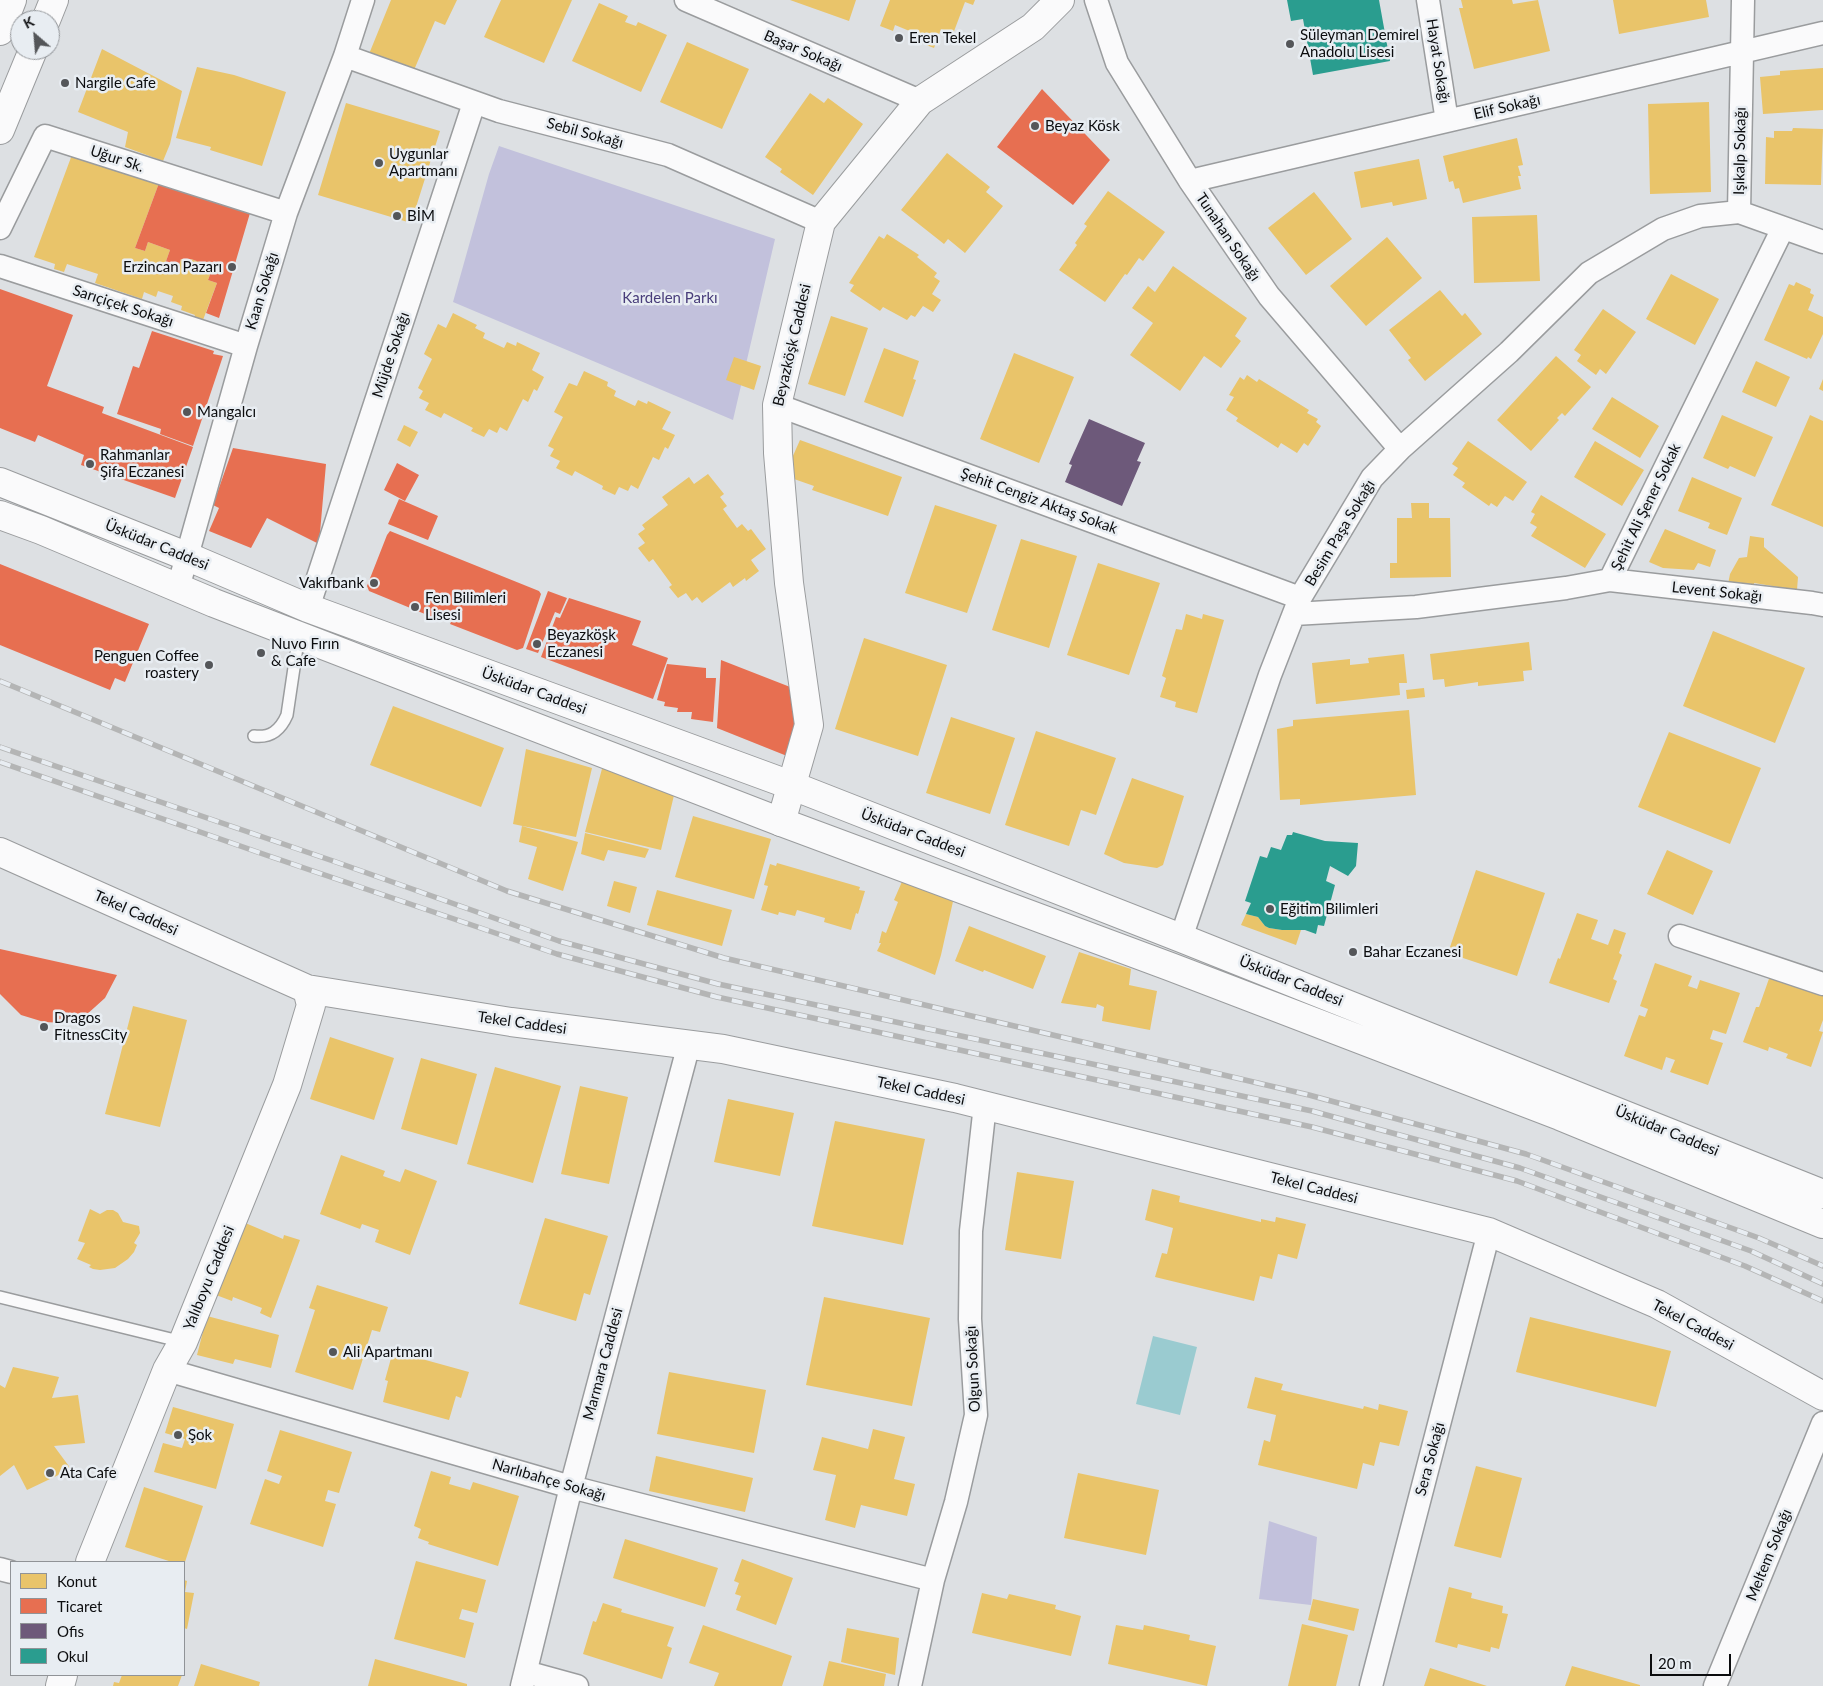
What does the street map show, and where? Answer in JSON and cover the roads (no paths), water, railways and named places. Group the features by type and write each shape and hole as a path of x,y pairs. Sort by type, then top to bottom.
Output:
{"main road":[{"path":"0,31 12,0"},
{"name":"Beyazköşk Caddesi","path":"781,822 809,725 789,583 778,453 777,405 821,222 920,101 1033,26 1060,0"},
{"path":"0,130 29,60"},
{"name":"Üsküdar Caddesi","path":"0,482 186,556 303,621 781,822 1171,967 1560,1116 1822,1220"},
{"name":"Üsküdar Caddesi","path":"0,515 41,530 178,588 303,621 792,786 1181,938 1823,1194"},
{"name":"Tekel Caddesi","path":"0,852 307,989 511,1022 723,1049 985,1105 1488,1232 1657,1304 1823,1396"},
{"path":"1171,967 1181,938"},
{"name":"Yalıboyu Caddesi","path":"90,1561 167,1370 183,1342 287,1085 311,1005 307,989"}],"street":[{"name":"Kaan Sokağı","path":"178,588 246,346 286,213 345,56 363,0"},
{"name":"Başar Sokağı","path":"686,0 920,101"},
{"name":"Tunahan Sokağı","path":"1096,0 1117,63 1190,181 1269,296 1400,449"},
{"name":"Hayat Sokağı","path":"1428,0 1447,121"},
{"name":"Işıkalp Sokağı","path":"1743,0 1739,212 1823,242"},
{"name":"Elif Sokağı","path":"1190,181 1823,33"},
{"name":"Sebil Sokağı","path":"345,56 500,111 668,155 821,222"},
{"name":"Müjde Sokağı","path":"303,621 474,102"},
{"name":"Uğur Sk.","path":"0,228 45,136 286,213"},
{"name":"Besim Paşa Sokağı","path":"1181,938 1270,675 1297,606 1372,478 1400,449 1509,352 1589,274 1663,229 1700,216 1739,212"},
{"name":"Şehit Ali Şener Sokak","path":"1297,606 1416,607 1566,588 1610,580 1783,228"},
{"name":"Sarıçiçek Sokağı","path":"0,266 246,346"},
{"name":"Şehit Cengiz Aktaş Sokak","path":"777,405 1297,606"},
{"name":"Levent Sokağı","path":"1610,580 1823,605"},
{"path":"1680,936 1823,984"},
{"name":"Marmara Caddesi","path":"524,1679 571,1487 689,1044"},
{"name":"Olgun Sokağı","path":"910,1686 933,1580 956,1502 976,1415 970,1319 972,1231 985,1105"},
{"name":"Sera Sokağı","path":"1371,1686 1488,1232"},
{"name":"Narlıbahçe Sokağı","path":"167,1370 571,1487 933,1580"},
{"name":"Meltem Sokağı","path":"1715,1686 1823,1423"},
{"path":"524,1679 577,1686"}],"lane":[{"path":"254,736 264,737 272,734 283,723 287,715 303,621"},
{"path":"0,1297 183,1342"}],"railway":[{"path":"0,681 507,891 724,958 1309,1095 1526,1154 1759,1238 1823,1266"},
{"path":"0,747 336,862 559,941 718,984 1312,1111 1520,1168 1751,1251 1823,1284"},
{"path":"0,762 557,954 717,997 1312,1127 1517,1181 1745,1266 1823,1301"}],"place":[{"name":"Eren Tekel","path":"899,38"},
{"name":"Süleyman Demirel Anadolu Lisesi","path":"1290,44"},
{"name":"Nargile Cafe","path":"65,83"},
{"name":"Beyaz Kösk","path":"1035,126"},
{"name":"Uygunlar Apartmanı","path":"379,163"},
{"name":"BİM","path":"397,216"},
{"name":"Erzincan Pazarı","path":"232,267"},
{"name":"Mangalcı","path":"187,412"},
{"name":"Rahmanlar Şifa Eczanesi","path":"90,464"},
{"name":"Vakıfbank","path":"374,583"},
{"name":"Fen Bilimleri Lisesi","path":"415,607"},
{"name":"Beyazköşk Eczanesi","path":"537,644"},
{"name":"Nuvo Fırın & Cafe","path":"261,653"},
{"name":"Penguen Coffee roastery","path":"209,665"},
{"name":"Eğitim Bilimleri","path":"1270,909"},
{"name":"Bahar Eczanesi","path":"1353,952"},
{"name":"Dragos FitnessCity","path":"44,1027"},
{"name":"Ali Apartmanı","path":"333,1352"},
{"name":"Şok","path":"178,1435"},
{"name":"Ata Cafe","path":"50,1473"}],"park label":[{"name":"Kardelen Parkı","path":"670,298"}]}
